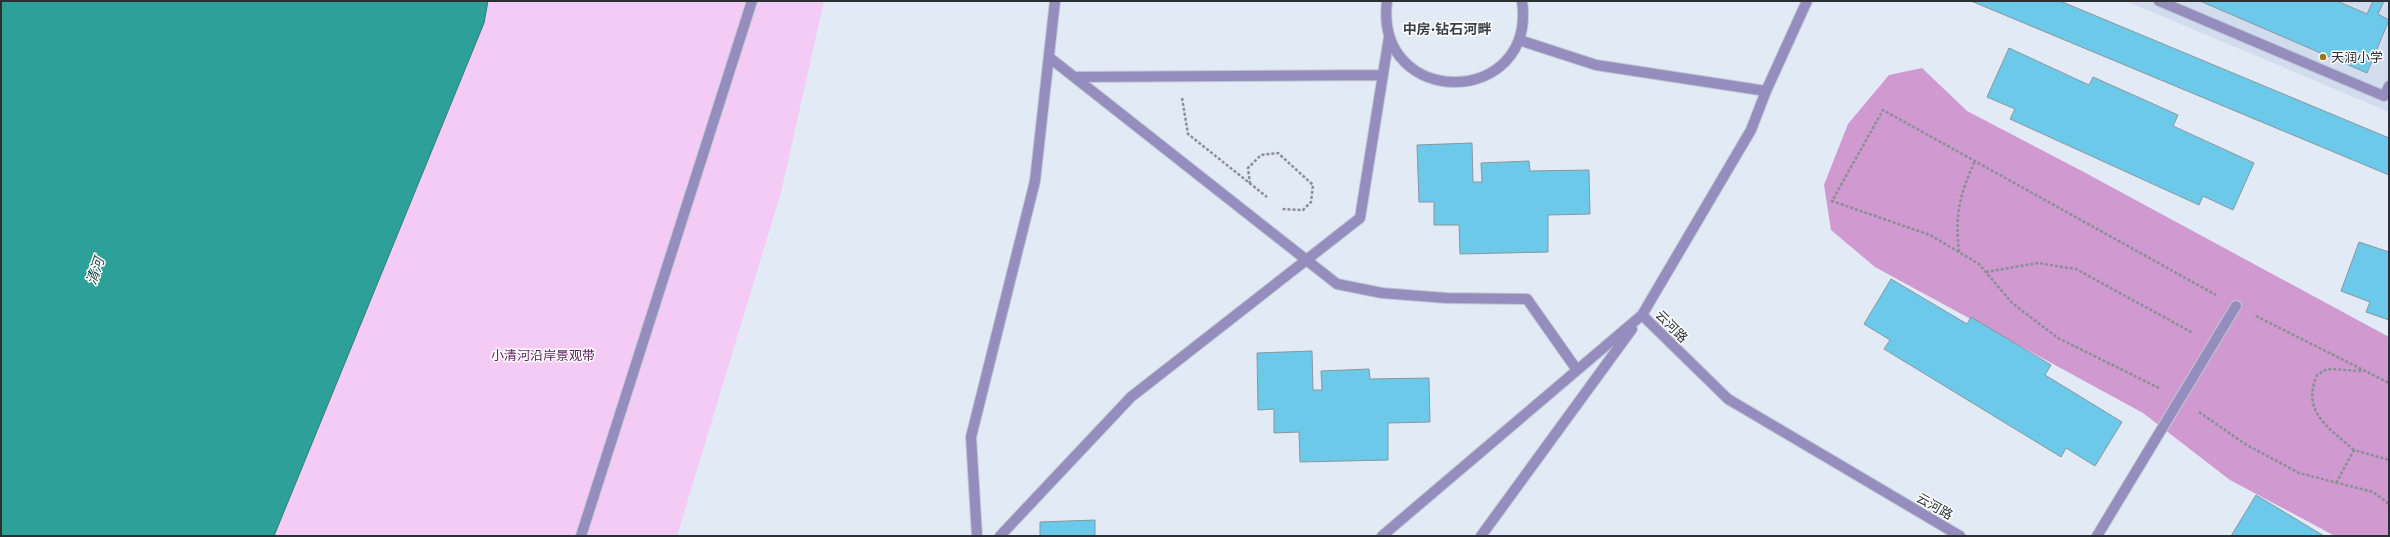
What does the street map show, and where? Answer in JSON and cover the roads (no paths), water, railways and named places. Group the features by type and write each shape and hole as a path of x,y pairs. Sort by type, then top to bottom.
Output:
{"street":[{"path":"581,536 752,1"},
{"path":"977,536 971,437 1035,181 1050,58 1055,1"},
{"path":"1387,1 1385,16 1389,37 1401,58 1418,73 1441,82 1465,83 1487,75 1506,61 1519,40 1524,17 1522,1"},
{"name":"云河路","path":"1807,1 1766,91 1751,130 1642,315 1728,399 1960,536"},
{"path":"2159,1 2384,96 2389,86"},
{"path":"1000,536 1131,397 1360,218 1381,75 1389,37"},
{"path":"1519,40 1596,66 1766,91"},
{"path":"1050,58 1338,284 1382,294 1446,298 1527,299 1577,370"},
{"path":"1074,77 1381,75"},
{"path":"2097,536 2236,306"},
{"path":"1382,536 1642,315"},
{"path":"1481,536 1642,315"}],"water":[{"name":"清河","path":"1,1 488,1 484,23 274,536 1,536"}],"place":[{"name":"天润小学","path":"2323,57"}],"district":[{"name":"中房·钻石河畔","path":"1447,29"}],"park label":[{"name":"小清河沿岸景观带","path":"543,355"}]}
